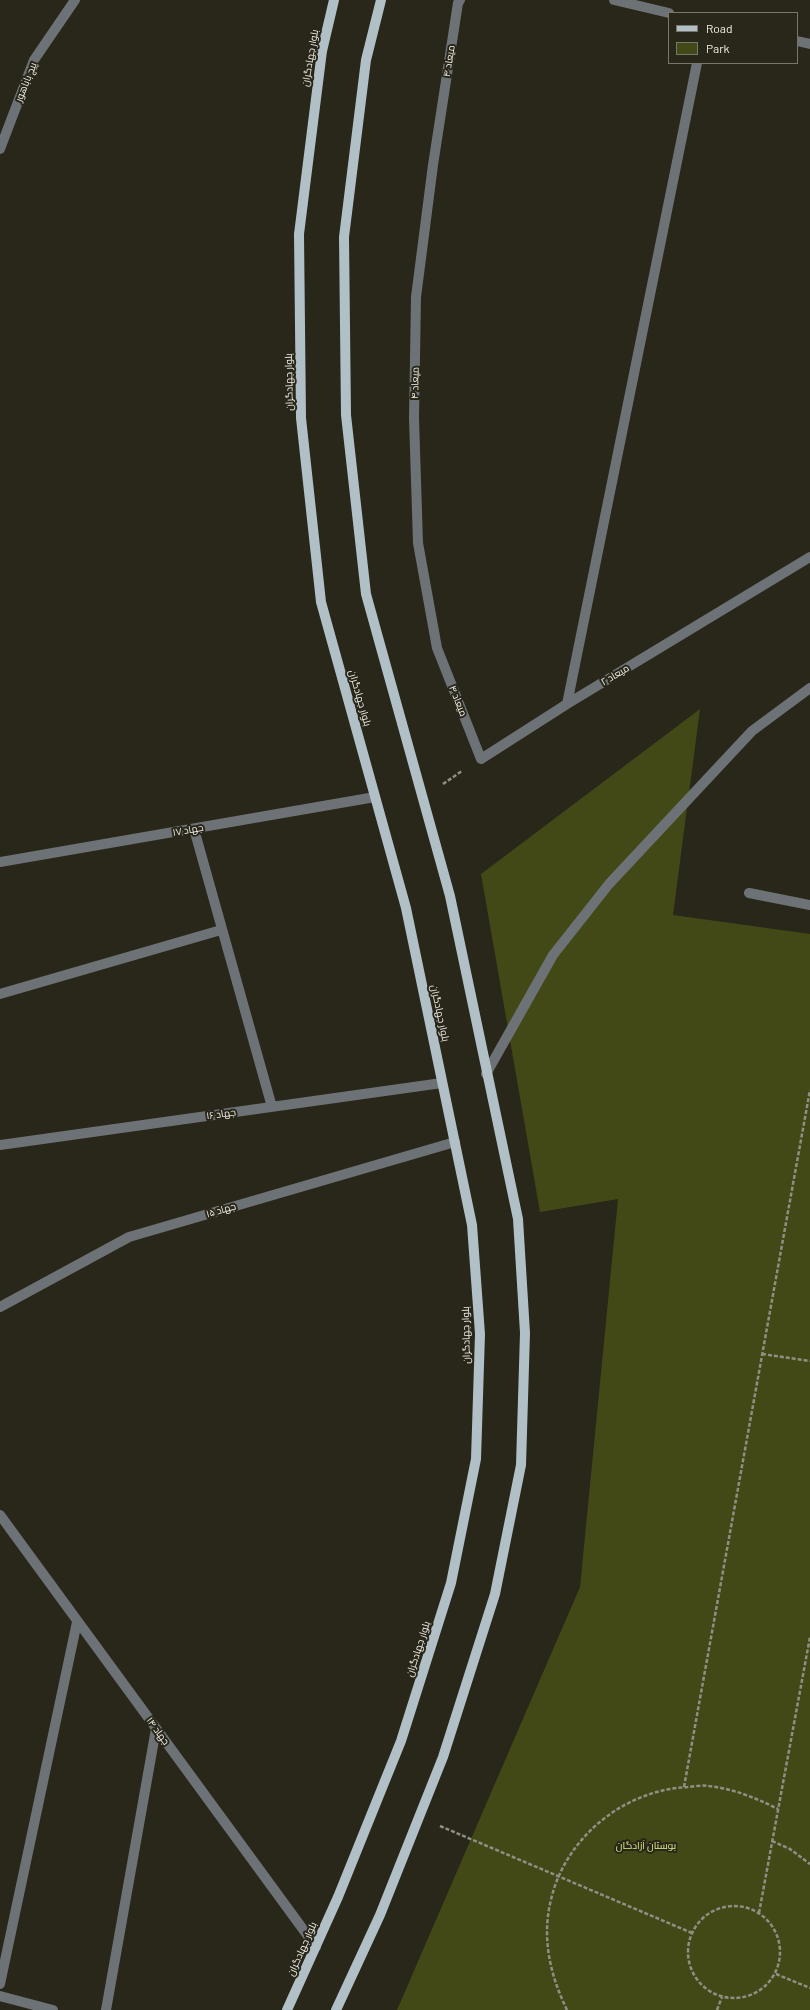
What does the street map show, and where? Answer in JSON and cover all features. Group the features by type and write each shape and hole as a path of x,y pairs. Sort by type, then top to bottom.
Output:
{"main road":[{"name":"بلوار جهادگران","path":"287,2010 316,1947 401,1741 451,1583 476,1459 480,1326 472,1225 406,908 321,602 301,418 299,234 322,51 334,0"},
{"path":"336,2010 380,1915 443,1757 496,1594 521,1465 525,1333 518,1219 486,1074 450,896 366,594 346,416 344,237 366,60 381,0"}],"street":[{"name":"پیچ باباهور","path":"0,149 34,60 75,0"},
{"name":"میعاد ۴","path":"460,0 458,3 432,165 416,297 414,426 418,543 437,648 481,759"},
{"path":"614,0 668,13"},
{"path":"798,41 810,44"},
{"path":"567,704 697,64"},
{"name":"میعاد ۲","path":"481,759 567,704 810,557"},
{"path":"486,1074 553,955 609,884 752,731 810,688"},
{"name":"جهاد ۱۷","path":"0,862 375,797"},
{"path":"194,829 221,930 272,1107"},
{"path":"749,893 810,905"},
{"path":"0,994 221,930"},
{"name":"جهاد ۱۶","path":"0,1145 442,1083"},
{"name":"جهاد ۱۵","path":"0,1307 129,1237 454,1142"},
{"name":"جهاد ۱۴","path":"0,1515 316,1947"},
{"path":"0,1984 77,1622"},
{"path":"106,2010 156,1729"},
{"path":"0,1996 53,2010"}],"path":[{"path":"422,797 481,759"},
{"path":"684,1787 810,1090"},
{"path":"762,1354 810,1361"},
{"path":"759,1913 810,1637"},
{"path":"567,2010 556,1988 551,1967 547,1932 550,1904 559,1877 578,1845 604,1818 635,1798 671,1788 684,1787 708,1786 744,1793 778,1809"},
{"path":"419,1817 692,1933"},
{"path":"772,1841 790,1849 810,1864"},
{"path":"728,1906 744,1906 759,1913 769,1922 777,1934 781,1947 780,1961 776,1974 766,1987 753,1995 738,1999 722,1997 707,1991 696,1979 689,1965 688,1949 692,1933 700,1920 713,1910 728,1906"},
{"path":"776,1974 810,1988"},
{"path":"717,2010 722,1997"}],"green space":[{"name":"بوستان آزادگان","path":"700,709 673,915 810,934 810,2010 397,2010 580,1587 618,1199 540,1212 481,874"}]}
